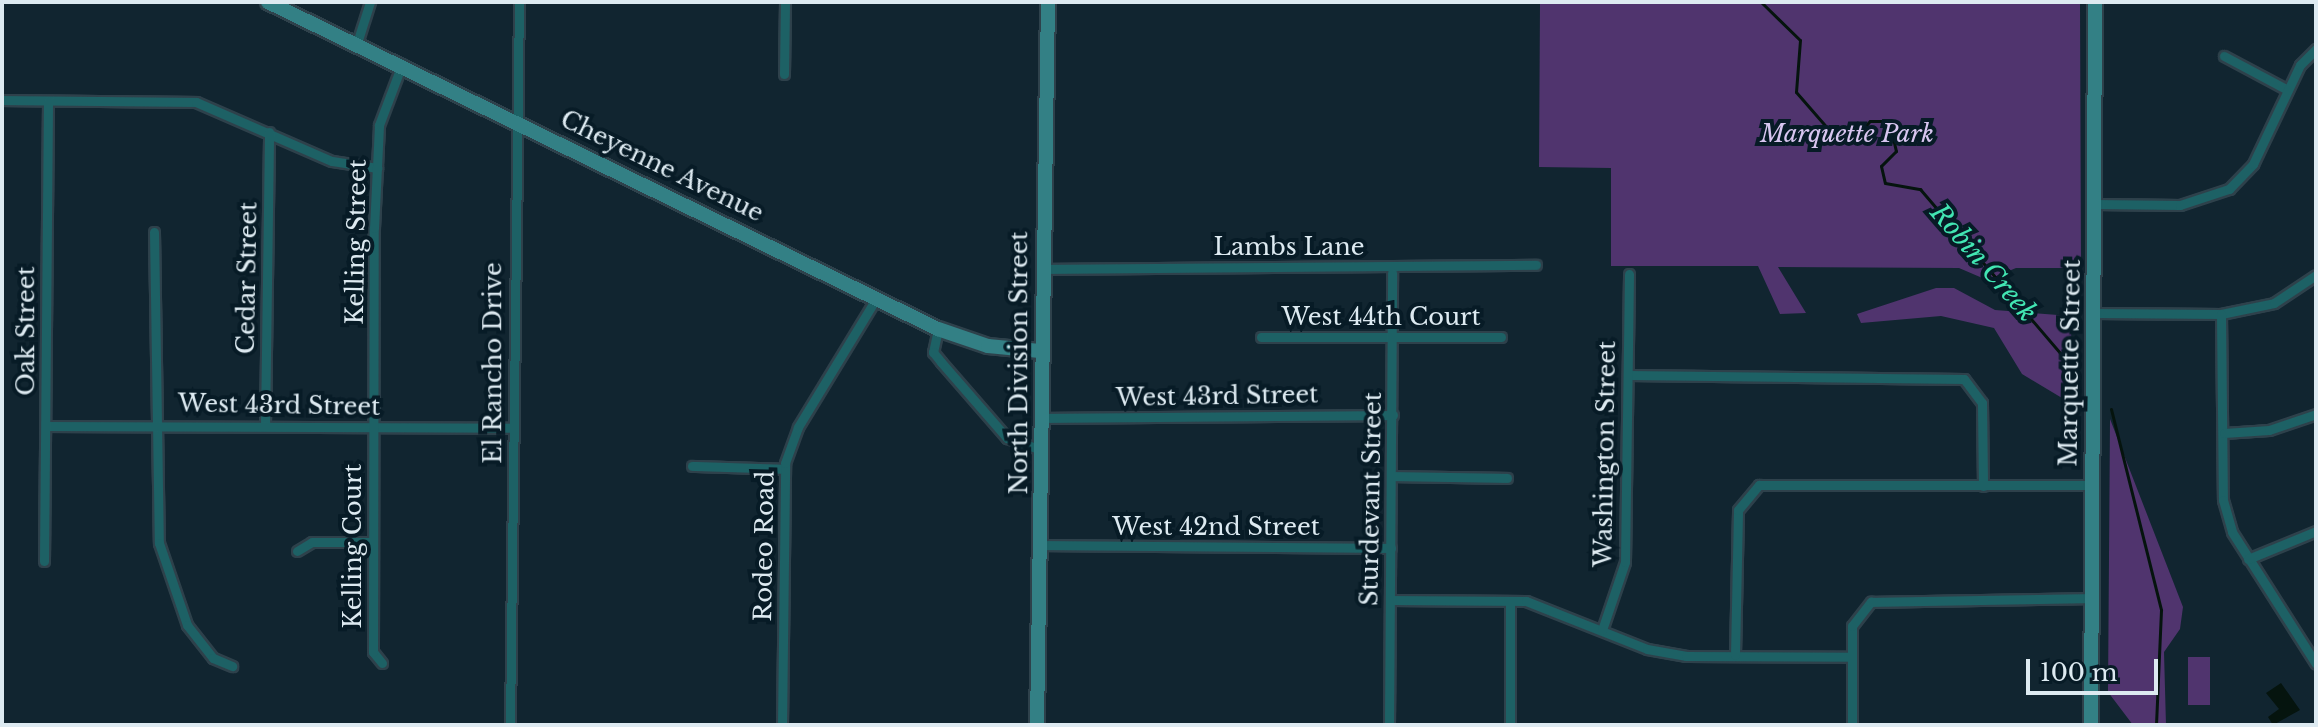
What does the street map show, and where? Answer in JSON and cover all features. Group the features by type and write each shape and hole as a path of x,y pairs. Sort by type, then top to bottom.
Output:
{"street":[{"name":"Cheyenne Avenue","path":"268,2 517,119 938,329 988,346 1040,351"},
{"path":"357,43 370,2"},
{"name":"El Rancho Drive","path":"510,725 519,2"},
{"path":"784,74 785,2"},
{"name":"North Division Street","path":"1037,725 1040,351 1048,2"},
{"name":"Marquette Street","path":"2091,725 2095,2"},
{"path":"2095,204 2180,205 2229,189 2253,164 2288,90 2316,49"},
{"path":"2224,56 2288,90"},
{"name":"Kelling Street","path":"373,426 377,168 382,109 402,64"},
{"path":"2,100 196,102 332,161 377,168"},
{"name":"Oak Street","path":"44,561 48,101"},
{"name":"Cedar Street","path":"265,425 269,132"},
{"path":"154,232 156,519 171,585 187,625 213,658 232,666"},
{"name":"Lambs Lane","path":"1042,269 1536,265"},
{"name":"Sturdevant Street","path":"1389,725 1392,273"},
{"name":"Washington Street","path":"1602,630 1625,562 1629,274"},
{"path":"2094,313 2221,314 2274,303 2316,275"},
{"name":"Rodeo Road","path":"782,725 785,469 798,427 877,297"},
{"path":"2221,314 2223,500 2248,559 2316,664"},
{"path":"938,329 933,352 941,362 1007,438 1041,450"},
{"name":"West 44th Court","path":"1261,337 1501,337"},
{"path":"1628,375 1964,379 1980,394 1983,486"},
{"path":"2224,433 2269,430 2316,414"},
{"name":"West 43rd Street","path":"1041,418 1393,415"},
{"name":"West 43rd Street","path":"46,426 155,424 512,428"},
{"name":"Kelling Court","path":"373,426 373,652 382,663"},
{"path":"692,466 785,469"},
{"path":"1393,476 1507,478"},
{"path":"1735,655 1743,498 1759,485 2090,485"},
{"path":"2248,559 2316,531"},
{"path":"297,551 312,542 373,542"},
{"name":"West 42nd Street","path":"1039,545 1391,548"},
{"path":"1852,725 1852,626 1871,602 2091,598"},
{"path":"1390,600 1510,601 1549,606 1647,649 1735,655 1852,657"},
{"path":"1510,601 1510,725"}],"green space":[{"name":"Marquette Park","path":"1540,2 2080,2 2081,268 2016,268 1987,280 1959,268 1778,267 1806,313 1780,314 1758,266 1611,266 1611,168 1539,167"},
{"path":"1936,288 1954,288 1995,310 2071,316 2072,404 2022,374 1994,328 1941,316 1861,323 1857,314"},
{"path":"2110,419 2183,607 2180,629 2164,652 2166,725 2133,725 2108,692"},
{"path":"2188,657 2210,657 2210,705 2188,705"}],"shaded area":[{"path":"2281,683 2300,710 2273,725 2268,717 2279,709 2266,693"}],"waterway":[{"name":"Robin Creek","path":"1761,2 1800,40 1796,92 1836,138 1853,141 1870,121 1889,121 1896,151 1881,166 1885,183 1920,189 2078,374"},
{"name":"Robin Creek","path":"2111,409 2161,610 2156,725"}]}
